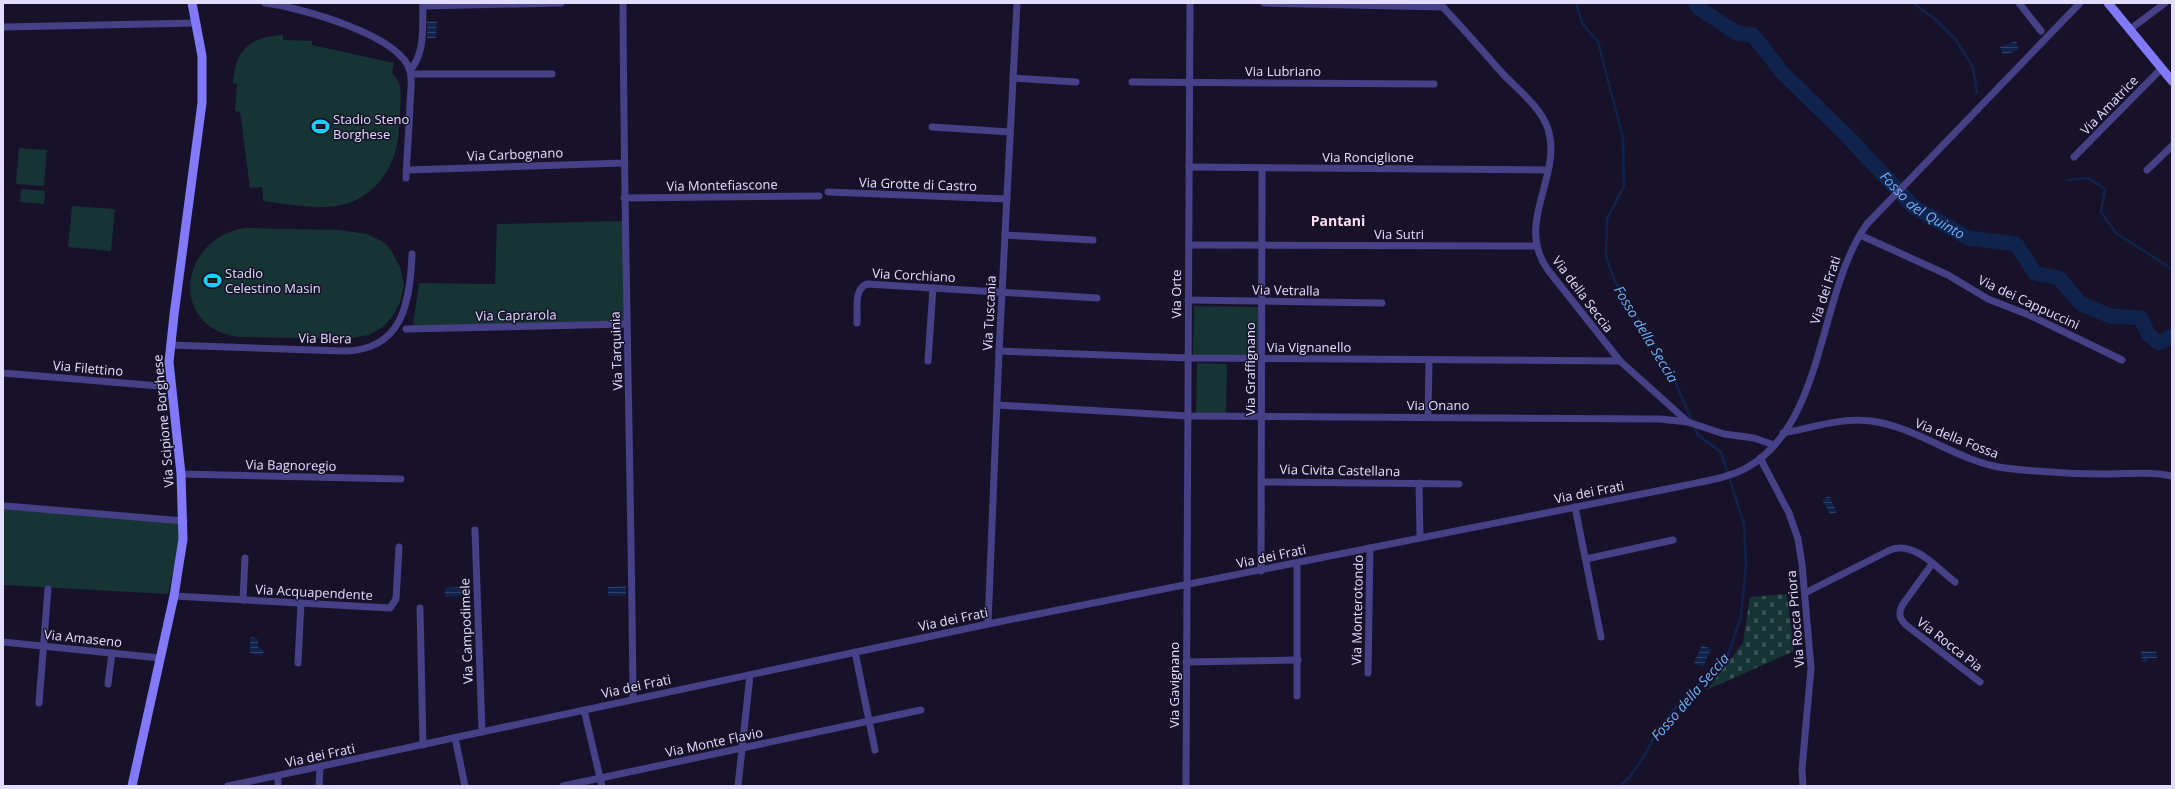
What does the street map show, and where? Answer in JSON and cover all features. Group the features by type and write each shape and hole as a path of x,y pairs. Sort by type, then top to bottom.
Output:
{"main road":[{"name":"Via Scipione Borghese","path":"132,786 174,596 182,553 184,521 181,474 171,387 170,345 201,119 203,75 197,23 192,3"},
{"path":"2108,3 2172,81"}],"street":[{"path":"265,3 311,14 362,32 396,52 410,72"},
{"path":"406,178 410,72 417,61 420,51 423,5 560,3"},
{"name":"Via Tarquinia","path":"623,3 624,198 631,459 633,699"},
{"name":"Via Tuscania","path":"988,624 999,351 1017,3"},
{"name":"Via Orte","path":"1187,585 1190,3"},
{"path":"1264,3 1441,5"},
{"path":"2019,3 2042,31"},
{"name":"Via dei Frati","path":"228,786 988,624 1575,507 1718,478 1734,473 1749,466 1774,445 1783,433 1804,395 1843,272 1860,235 1874,216 1892,197 2080,3"},
{"path":"2129,30 2165,3"},
{"name":"Via della Seccia","path":"1441,5 1543,118 1550,139 1547,170 1536,219 1536,246 1545,266 1620,361 1688,422 1731,435 1754,438 1774,445"},
{"path":"3,26 197,23"},
{"name":"Via Amatrice","path":"2074,157 2161,69"},
{"path":"410,72 552,74"},
{"path":"1013,78 1076,82"},
{"name":"Via Lubriano","path":"1132,82 1434,84"},
{"path":"932,127 1010,132"},
{"path":"2148,170 2172,146"},
{"name":"Via Carbognano","path":"407,170 624,163"},
{"name":"Via Ronciglione","path":"1189,167 1547,170"},
{"name":"Via Graffignano","path":"1261,570 1262,168"},
{"name":"Via Grotte di Castro","path":"828,192 1007,199"},
{"name":"Via Montefiascone","path":"624,198 819,196"},
{"path":"1005,235 1093,240"},
{"name":"Via dei Cappuccini","path":"1860,235 1948,275 1988,299 2029,315 2122,360"},
{"name":"Via Sutri","path":"1189,245 1536,246"},
{"name":"Via Blera","path":"170,345 343,351 371,347 392,332 404,311 409,291 412,254"},
{"name":"Via Corchiano","path":"858,323 858,293 863,286 870,284 1097,298"},
{"path":"928,361 933,288"},
{"name":"Via Vetralla","path":"1188,300 1382,303"},
{"name":"Via Caprarola","path":"406,329 627,324"},
{"name":"Via Vignanello","path":"999,351 1188,358 1620,361"},
{"path":"1428,417 1429,360"},
{"name":"Via Filettino","path":"3,373 171,387"},
{"name":"Via Onano","path":"997,405 1188,416 1660,419 1688,422"},
{"name":"Via della Fossa","path":"1783,433 1845,422 1869,421 1894,427 1998,467 2035,472 2104,474 2146,472 2172,476"},
{"name":"Via Rocca Priora","path":"1760,458 1783,498 1793,523 1801,552 1811,668 1802,765 1803,786"},
{"name":"Via Bagnoregio","path":"181,474 401,480"},
{"name":"Via Civita Castellana","path":"1261,482 1459,484"},
{"path":"1420,483 1420,538"},
{"path":"6,506 184,521"},
{"path":"1575,507 1601,637"},
{"name":"Via Campodimele","path":"475,530 482,732"},
{"path":"1586,558 1673,540"},
{"name":"Via Acquapendente","path":"174,596 392,607 396,599 399,547"},
{"name":"Via Monterotondo","path":"1368,673 1370,548"},
{"path":"1805,593 1897,548 1911,549 1955,582"},
{"path":"243,600 245,558"},
{"path":"1297,563 1297,696"},
{"name":"Via Rocca Pia","path":"1932,564 1903,604 1900,611 1900,619 1980,682"},
{"name":"Via Gavignano","path":"1186,786 1187,585"},
{"path":"39,703 48,589"},
{"path":"298,662 301,603"},
{"path":"420,608 423,745"},
{"name":"Via Amaseno","path":"3,642 160,658"},
{"path":"855,652 875,750"},
{"path":"108,684 112,653"},
{"path":"1186,662 1298,660"},
{"path":"738,786 750,675"},
{"path":"584,710 602,786"},
{"name":"Via Monte Flavio","path":"563,786 921,710"},
{"path":"455,738 465,786"},
{"path":"319,786 320,767"},
{"path":"278,776 278,786"}],"green space":[{"name":"Stadio Steno Borghese","path":"283,35 283,40 312,41 312,45 394,63 392,73 400,86 401,97 398,139 395,153 390,166 374,188 363,196 350,202 336,206 318,207 263,201 262,187 250,188 240,112 235,111 237,84 233,83 234,71 241,53 246,47 253,42 271,36"},
{"path":"19,148 47,150 44,186 16,184"},
{"path":"21,189 45,191 44,204 20,202"},
{"path":"72,206 115,209 111,251 68,247"},
{"path":"623,221 625,321 413,326 419,283 495,284 497,224"},
{"path":"245,228 339,230 367,234 383,242 391,250 400,267 404,285 400,303 392,317 383,327 369,335 347,339 240,337 217,330 201,318 192,301 190,283 195,265 206,248 223,235"},
{"path":"1194,306 1259,307 1258,356 1193,355"},
{"path":"1197,363 1227,364 1226,414 1196,414"},
{"path":"3,509 180,523 178,551 168,594 3,585"},
{"path":"1787,594 1794,651 1707,690 1743,643 1750,597"}],"water":[{"path":"427,21 437,21 436,38 427,38"},
{"path":"2016,41 2019,50 2003,55 2000,47"},
{"path":"1829,496 1837,512 1831,515 1822,500"},
{"path":"626,586 626,595 608,596 608,587"},
{"path":"462,587 462,596 445,597 445,588"},
{"path":"252,637 258,639 258,647 264,651 262,656 250,653 250,640"},
{"path":"1702,645 1711,649 1703,667 1694,663"},
{"path":"2141,651 2156,651 2157,658 2147,658 2147,662 2142,662"}],"waterway":[{"name":"Fosso della Seccia","path":"1576,3 1582,23 1598,42 1623,138 1624,186 1607,219 1606,256 1615,282 1668,365 1692,421"},
{"name":"Fosso del Quinto","path":"1696,3 1700,9 1737,33 1753,35 1781,71 1849,138 1914,207 1968,238 2016,244 2035,273 2059,278 2081,304 2110,316 2141,318 2148,334 2159,343 2172,336"},
{"path":"1913,3 1935,19 1955,39 1973,67 1977,93"},
{"path":"2068,180 2088,178 2105,189 2101,212 2116,233 2172,269"},
{"name":"Fosso della Seccia","path":"1619,786 1628,779 1645,755 1658,729 1679,704 1728,655 1741,616 1746,566 1744,524 1721,452 1698,435 1694,426"}],"place":[{"name":"Stadio Steno Borghese","path":"320,126"},
{"name":"Stadio Celestino Masin","path":"212,280"}],"district":[{"name":"Pantani","path":"1338,221"}]}
